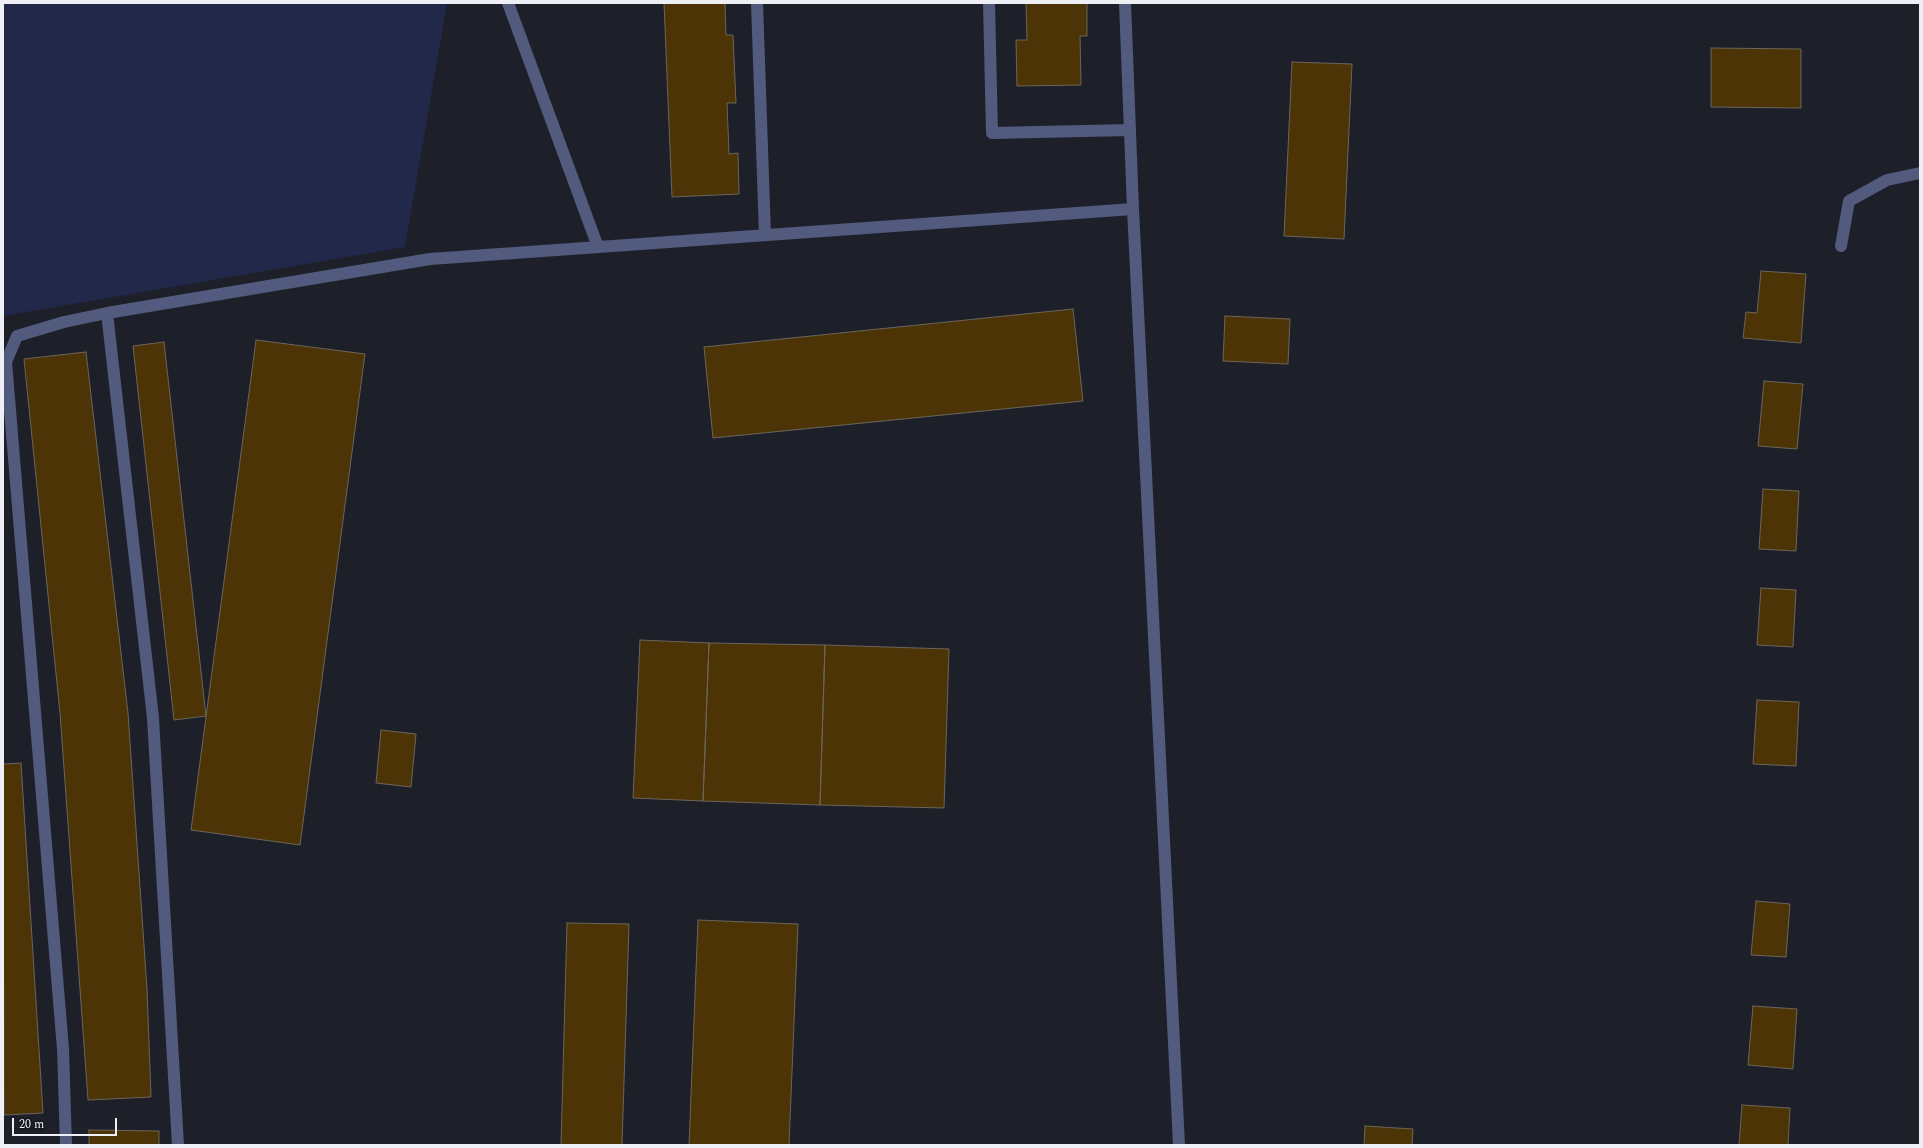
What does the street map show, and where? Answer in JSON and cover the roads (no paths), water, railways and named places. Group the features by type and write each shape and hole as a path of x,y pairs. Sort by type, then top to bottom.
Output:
{"street":[{"path":"508,3 598,247"},
{"path":"757,3 765,235"},
{"path":"989,3 992,133 1130,130"},
{"path":"1125,3 1133,209 1179,1145"},
{"path":"1841,246 1849,202 1887,180 1920,173"},
{"path":"66,1145 64,1048 6,362 17,336 64,322 107,313 430,259 1133,209"},
{"path":"107,313 153,718 178,1145"}]}
